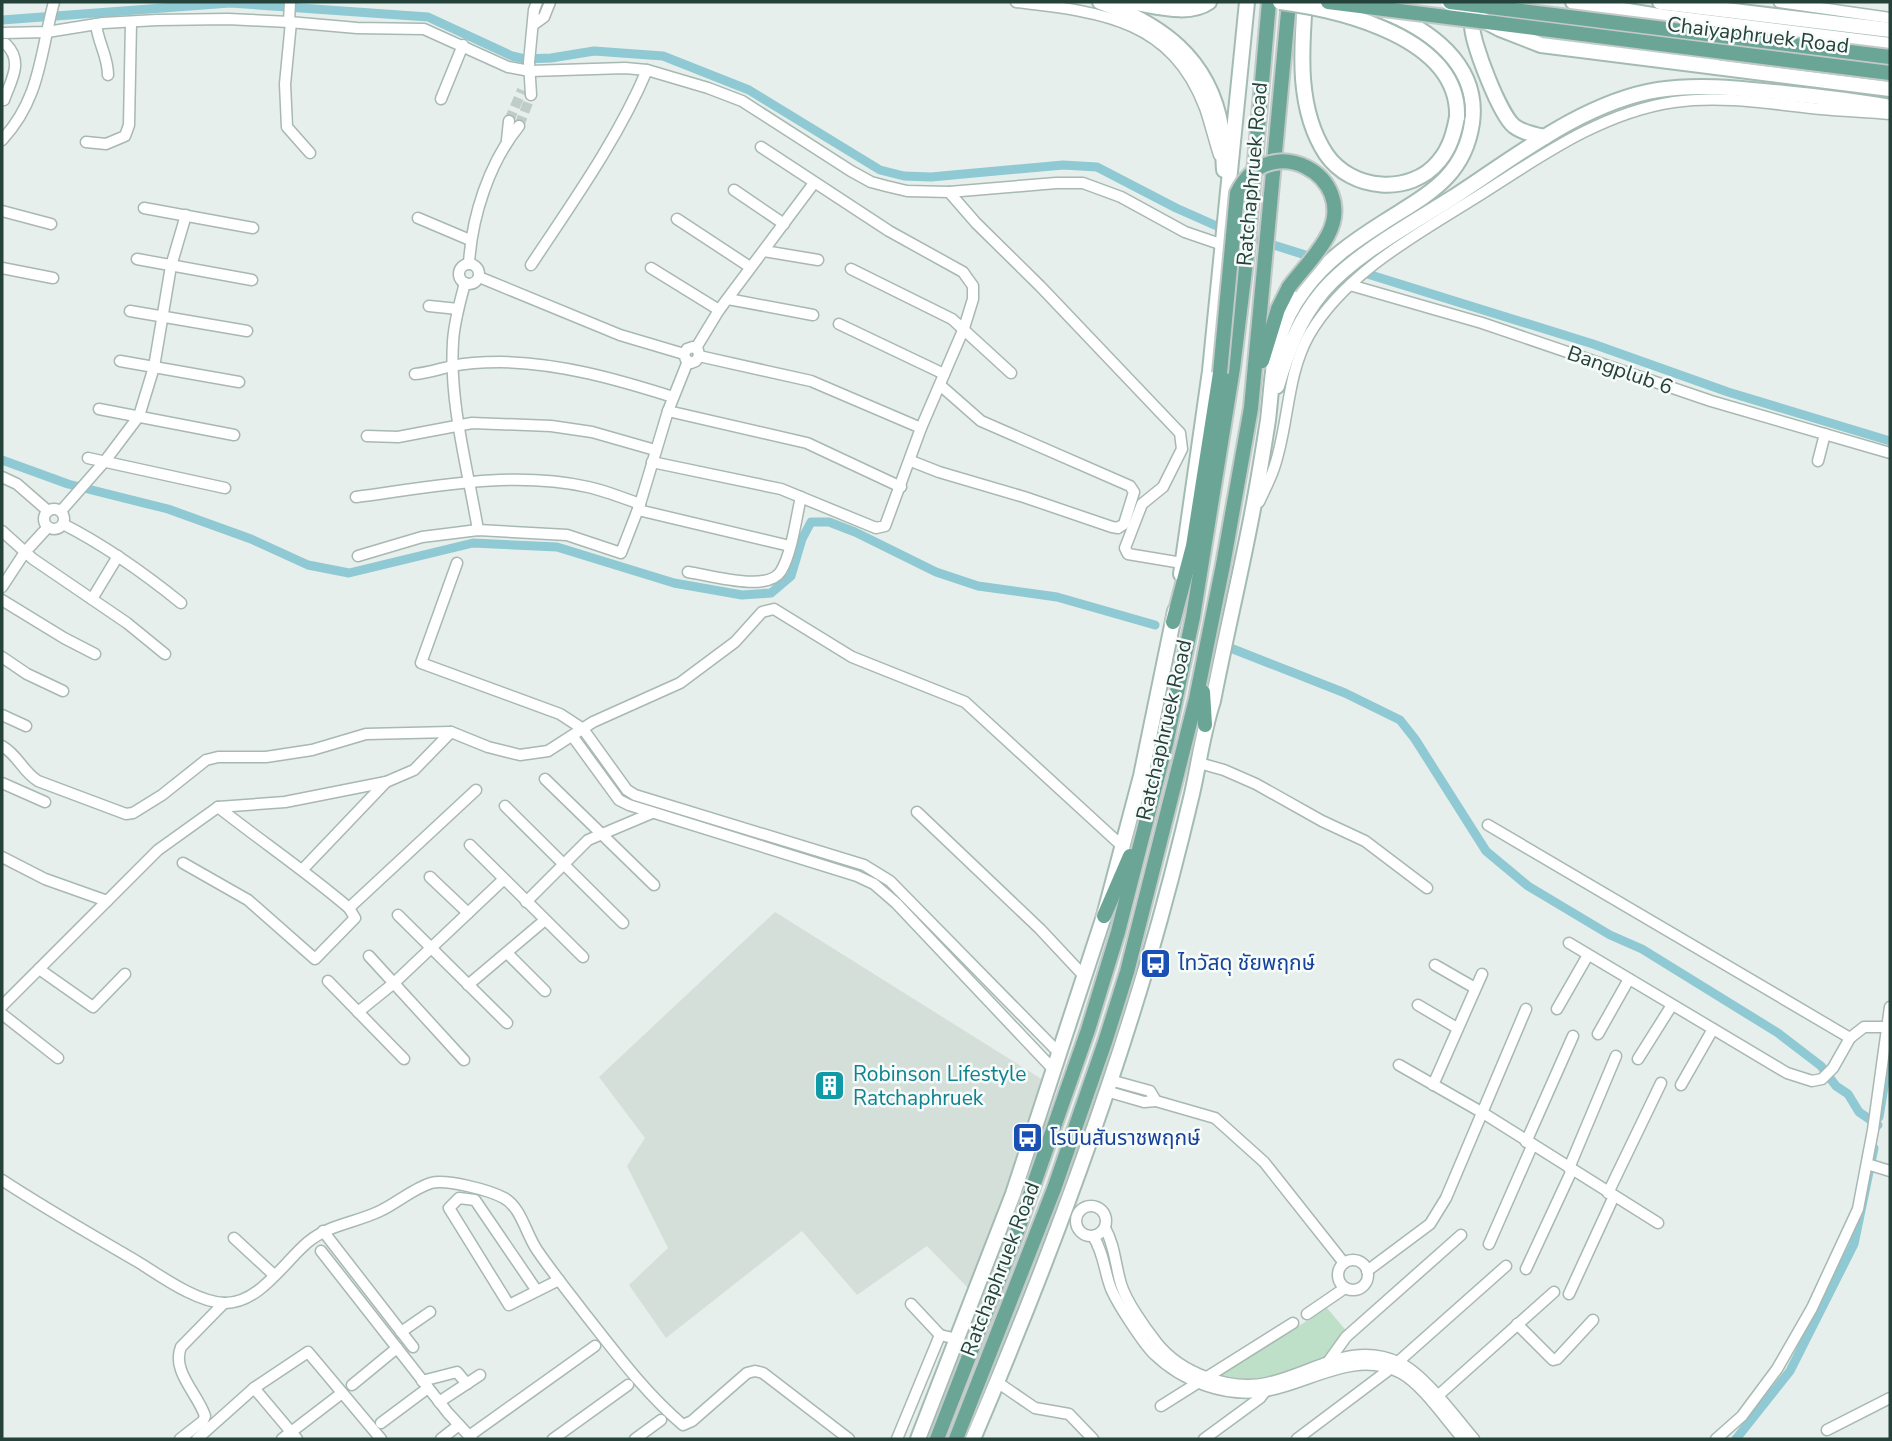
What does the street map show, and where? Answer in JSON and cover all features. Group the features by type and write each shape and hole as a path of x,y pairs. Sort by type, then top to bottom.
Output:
{"main road":[{"path":"1100,2 1132,13 1154,26 1175,42 1205,80 1216,106 1221,128 1228,195"},
{"path":"1129,2 1188,9 1209,2"},
{"path":"1228,195 1247,2"},
{"name":"Ratchaphruek Road","path":"937,1439 1038,1176 1088,1030 1118,932 1166,744 1193,617 1233,368 1250,223 1269,2"},
{"path":"1280,2 1345,14 1418,47 1433,59 1452,85 1457,117 1448,147 1438,163 1425,174 1409,182 1374,184 1344,173 1327,155 1313,126 1302,71 1305,2"},
{"name":"Ratchaphruek Road","path":"956,1439 1054,1189 1110,1026 1190,724 1223,565 1251,408 1289,2"},
{"name":"Chaiyaphruek Road","path":"1328,2 1890,73"},
{"path":"1268,418 1270,380 1280,332 1302,292 1315,275 1343,249 1413,204 1447,178 1468,142 1473,101 1469,86 1453,58 1430,35 1383,11 1352,2"},
{"path":"1449,2 1500,29 1541,45 1890,89"},
{"name":"Chaiyaphruek Road","path":"1449,2 1890,57"},
{"path":"1479,2 1474,10 1472,25 1477,49 1497,99 1512,124 1526,132 1545,137"},
{"path":"1573,2 1665,17 1890,45"},
{"path":"1660,2 1890,30"},
{"path":"1268,418 1285,358 1297,331 1324,290 1353,262 1545,137 1605,105 1656,90 1719,86 1890,107"},
{"path":"1173,622 1193,546 1220,373 1237,193 1241,184 1259,167 1275,160 1297,163 1309,168 1327,185 1334,214 1329,234 1289,287 1278,309 1264,352 1251,408"},
{"name":"Ratchaphruek Road","path":"919,1438 1013,1194 1104,916 1143,766 1173,622 1182,563 1209,380 1228,195"},
{"name":"Ratchaphruek Road","path":"975,1439 1070,1194 1148,960 1213,701 1252,515 1268,418"},
{"path":"1202,663 1205,725"},
{"path":"1104,916 1145,823"},
{"path":"990,1303 1013,1194"},
{"path":"964,1419 1006,1356"}],"street":[{"path":"2,140 34,89 54,2"},
{"path":"290,2 285,84 287,127 310,153"},
{"path":"526,93 537,2"},
{"path":"533,25 544,17 550,2"},
{"path":"1016,2 1108,16 1145,33 1166,48 1180,64 1205,108 1224,172"},
{"path":"1779,2 1890,18"},
{"path":"2,33 96,24 228,19 289,21 357,28 425,29 508,67 530,71 625,68 647,70 708,88 742,102 871,182 907,191 949,192 1083,183 1121,197 1185,232 1224,233"},
{"path":"86,142 106,144 125,136 129,125 131,22"},
{"path":"96,24 98,40 108,62 108,75"},
{"path":"2,44 6,44 14,52 16,64 3,100 26,105"},
{"path":"441,99 463,45"},
{"path":"531,265 572,204 633,101 647,70"},
{"path":"1252,515 1274,469 1294,373 1308,336 1324,313 1354,281 1383,259 1539,158 1588,129 1637,109 1706,99 1890,114"},
{"path":"507,141 509,121"},
{"path":"469,263 470,240 490,176 507,141 519,126"},
{"path":"652,462 781,489 882,529 964,328 974,292 970,279 963,272 909,244 761,147"},
{"path":"698,352 719,310 814,183"},
{"path":"734,190 784,224"},
{"path":"949,192 958,205 1040,286 1180,433 1182,449 1163,487 1142,504 1125,548 1128,554 1182,563"},
{"path":"144,208 253,228"},
{"path":"2,211 51,224"},
{"path":"61,511 105,461 139,416 154,367 172,266 186,215"},
{"path":"418,218 470,240"},
{"path":"677,219 750,267"},
{"path":"764,251 818,260"},
{"path":"136,259 253,280"},
{"path":"469,263 477,268 478,277 475,282 465,283 460,279 459,272 462,266 469,263"},
{"path":"2,268 53,278"},
{"path":"651,268 719,310"},
{"path":"851,269 952,319 1011,373"},
{"path":"478,277 620,335 686,358"},
{"name":"Bangplub 6","path":"1354,281 1677,391 1890,453"},
{"path":"465,283 453,339 453,366 478,530"},
{"path":"727,299 813,315"},
{"path":"429,306 458,309"},
{"path":"130,311 247,331"},
{"path":"839,324 944,374"},
{"path":"358,556 422,537 478,530 567,536 622,552 639,507 687,349 811,381 922,428"},
{"path":"120,361 239,382"},
{"path":"415,374 453,366 499,362 556,365 614,378 673,397"},
{"path":"911,461 1112,527 1118,528 1124,524 1134,492 1130,486 981,421 940,385"},
{"path":"99,409 234,435"},
{"path":"668,411 760,430 807,443 901,487"},
{"path":"366,436 398,437 472,423 592,432 655,450"},
{"path":"1818,461 1825,434"},
{"path":"88,458 225,488"},
{"path":"2,477 18,484 48,510 61,511 65,517 63,524 58,528 48,527"},
{"path":"356,497 469,481 575,485 588,487 639,507 790,546"},
{"path":"688,572 757,583 769,580 781,572 801,497"},
{"path":"48,510 44,519 48,527"},
{"path":"63,524 89,537 145,573 181,603"},
{"path":"2,587 25,552 48,527"},
{"path":"2,531 25,552 127,623 165,654"},
{"path":"92,599 118,556"},
{"path":"457,563 421,663 560,714 583,729 627,790 635,795 864,865 890,881 1059,1053"},
{"path":"2,600 95,654"},
{"path":"2,746 11,751 30,776 38,781 126,814 133,813 162,795 206,760 218,757 265,757 312,750 366,734 451,732 488,747 520,755 548,751 593,722 680,683 735,642 759,615 767,609 774,609 852,657 965,702 1122,846"},
{"path":"2,657 27,674 63,691"},
{"path":"2,715 26,726"},
{"path":"2,1006 158,850 218,807 285,802 386,782 414,770 451,732"},
{"path":"573,737 619,800 857,876 874,884 1053,1069"},
{"path":"1199,763 1224,770 1256,785 1365,841 1427,888"},
{"path":"545,779 654,885"},
{"path":"303,869 386,782"},
{"path":"2,783 45,802"},
{"path":"349,908 475,790"},
{"path":"505,806 623,922"},
{"path":"183,863 248,900 314,959 355,918 349,908 303,869 218,807"},
{"path":"917,812 1040,929 1084,976"},
{"path":"526,902 588,840 653,813"},
{"path":"1488,825 1850,1038"},
{"path":"470,845 583,957"},
{"path":"2,857 44,879 107,901"},
{"path":"430,877 468,913"},
{"path":"358,1012 394,983 504,879"},
{"path":"895,903 905,896"},
{"path":"398,915 507,1023"},
{"path":"468,985 545,920"},
{"path":"1569,943 1787,1073 1812,1081 1822,1079 1833,1068 1850,1038 1864,1027 1887,1027"},
{"path":"507,953 545,991"},
{"path":"1557,1009 1588,955"},
{"path":"369,956 464,1060"},
{"path":"1435,965 1475,988"},
{"path":"39,969 93,1007 125,974"},
{"path":"1433,1085 1482,974"},
{"path":"1598,1034 1629,979"},
{"path":"328,981 404,1059"},
{"path":"1418,1005 1457,1028"},
{"path":"1639,1059 1672,1005"},
{"path":"1716,1439 1754,1402 1777,1369 1809,1315 1858,1209 1872,1165 1876,1112 1887,1058 1890,1007"},
{"path":"1367,1271 1430,1224 1446,1198 1526,1009"},
{"path":"2,1014 58,1058"},
{"path":"1681,1085 1713,1029"},
{"path":"1489,1244 1573,1036"},
{"path":"1526,1269 1616,1056"},
{"path":"1399,1065 1483,1113 1658,1223"},
{"path":"1569,1294 1661,1083"},
{"path":"1108,1086 1150,1091 1156,1101 1215,1118 1264,1162 1345,1263"},
{"path":"1872,1165 1890,1171"},
{"path":"2,1180 48,1210 179,1286 207,1299 224,1303 238,1301 250,1295 308,1242 336,1225 379,1212 430,1184 443,1182 477,1189 505,1198 516,1209 537,1251 622,1362 683,1425 692,1421 747,1373 755,1371 763,1373 849,1439"},
{"path":"1070,1194 1078,1199 1084,1208"},
{"path":"537,1291 475,1200 459,1198 449,1208 509,1305 537,1291 559,1280"},
{"path":"1105,1228 1093,1236 1083,1234 1077,1226 1077,1215 1084,1208 1093,1206 1102,1210 1107,1218 1105,1228 1114,1245 1121,1287 1156,1342 1202,1380"},
{"path":"323,1231 413,1347"},
{"path":"1329,1365 1346,1337 1461,1235"},
{"path":"1093,1236 1104,1256 1112,1291 1151,1352 1175,1372 1202,1380 1265,1387 1329,1365 1348,1355 1373,1356 1420,1377 1463,1439"},
{"path":"234,1238 274,1275"},
{"path":"321,1251 470,1438 595,1346"},
{"path":"1356,1261 1365,1266 1367,1281 1360,1289 1350,1291 1337,1278 1339,1268 1345,1263 1356,1261"},
{"path":"1297,1439 1394,1365 1506,1266"},
{"path":"1307,1314 1345,1288"},
{"path":"1434,1399 1554,1292"},
{"path":"180,1439 203,1421 205,1416 179,1367 177,1356 181,1347 224,1303"},
{"path":"911,1304 940,1335 957,1339"},
{"path":"401,1332 430,1312"},
{"path":"1517,1324 1553,1360 1557,1359 1593,1320"},
{"path":"1161,1406 1293,1323"},
{"path":"897,1439 940,1335"},
{"path":"352,1385 397,1348"},
{"path":"197,1439 254,1388 308,1352 375,1437"},
{"path":"381,1423 425,1384 457,1372 467,1384"},
{"path":"439,1402 480,1375"},
{"path":"997,1382 1041,1411 1069,1414 1093,1439"},
{"path":"552,1439 628,1385"},
{"path":"1203,1439 1260,1398 1265,1387"},
{"path":"254,1388 294,1436"},
{"path":"282,1439 294,1436 342,1394"},
{"path":"1827,1430 1890,1398"},
{"path":"1434,1399 1474,1439"},
{"path":"635,1439 661,1420"},
{"path":"441,1439 459,1425"}],"shaded area":[{"name":"Robinson Lifestyle Ratchaphruek","path":"775,912 1043,1080 1010,1186 969,1289 927,1246 857,1295 802,1231 666,1338 629,1285 668,1248 627,1166 645,1138 599,1077"}],"green space":[{"path":"1327,1308 1349,1334 1328,1361 1265,1384 1206,1377 1293,1323 1297,1327"}],"waterway":[{"path":"2,20 230,3 428,17 512,56 525,59 594,51 663,56 749,90 880,170 904,176 931,177 1063,165 1097,167 1176,208 1228,231"},
{"path":"1245,236 1315,258"},
{"path":"1345,267 1593,344 1728,392 1890,441"},
{"path":"2,460 68,484 168,509 251,539 308,565 349,573 473,543 557,547 674,583 742,595 771,593 791,576 802,539 811,522 829,522 936,572 978,586 1057,597 1155,625"},
{"path":"1233,649 1345,693 1400,720 1415,739 1486,851 1528,886 1610,935 1642,949 1778,1033 1821,1066 1836,1086 1848,1094 1859,1112 1878,1125"},
{"path":"1879,1117 1890,1051"},
{"path":"1736,1439 1790,1371 1854,1244 1874,1148"}],"tunnel":[{"path":"509,121 522,90"},
{"path":"519,126 531,95"}],"place":[{"name":"ไทวัสดุ ชัยพฤกษ์","path":"1155,963"},
{"name":"Robinson Lifestyle Ratchaphruek","path":"830,1086"},
{"name":"โรบินสันราชพฤกษ์","path":"1027,1138"}]}
